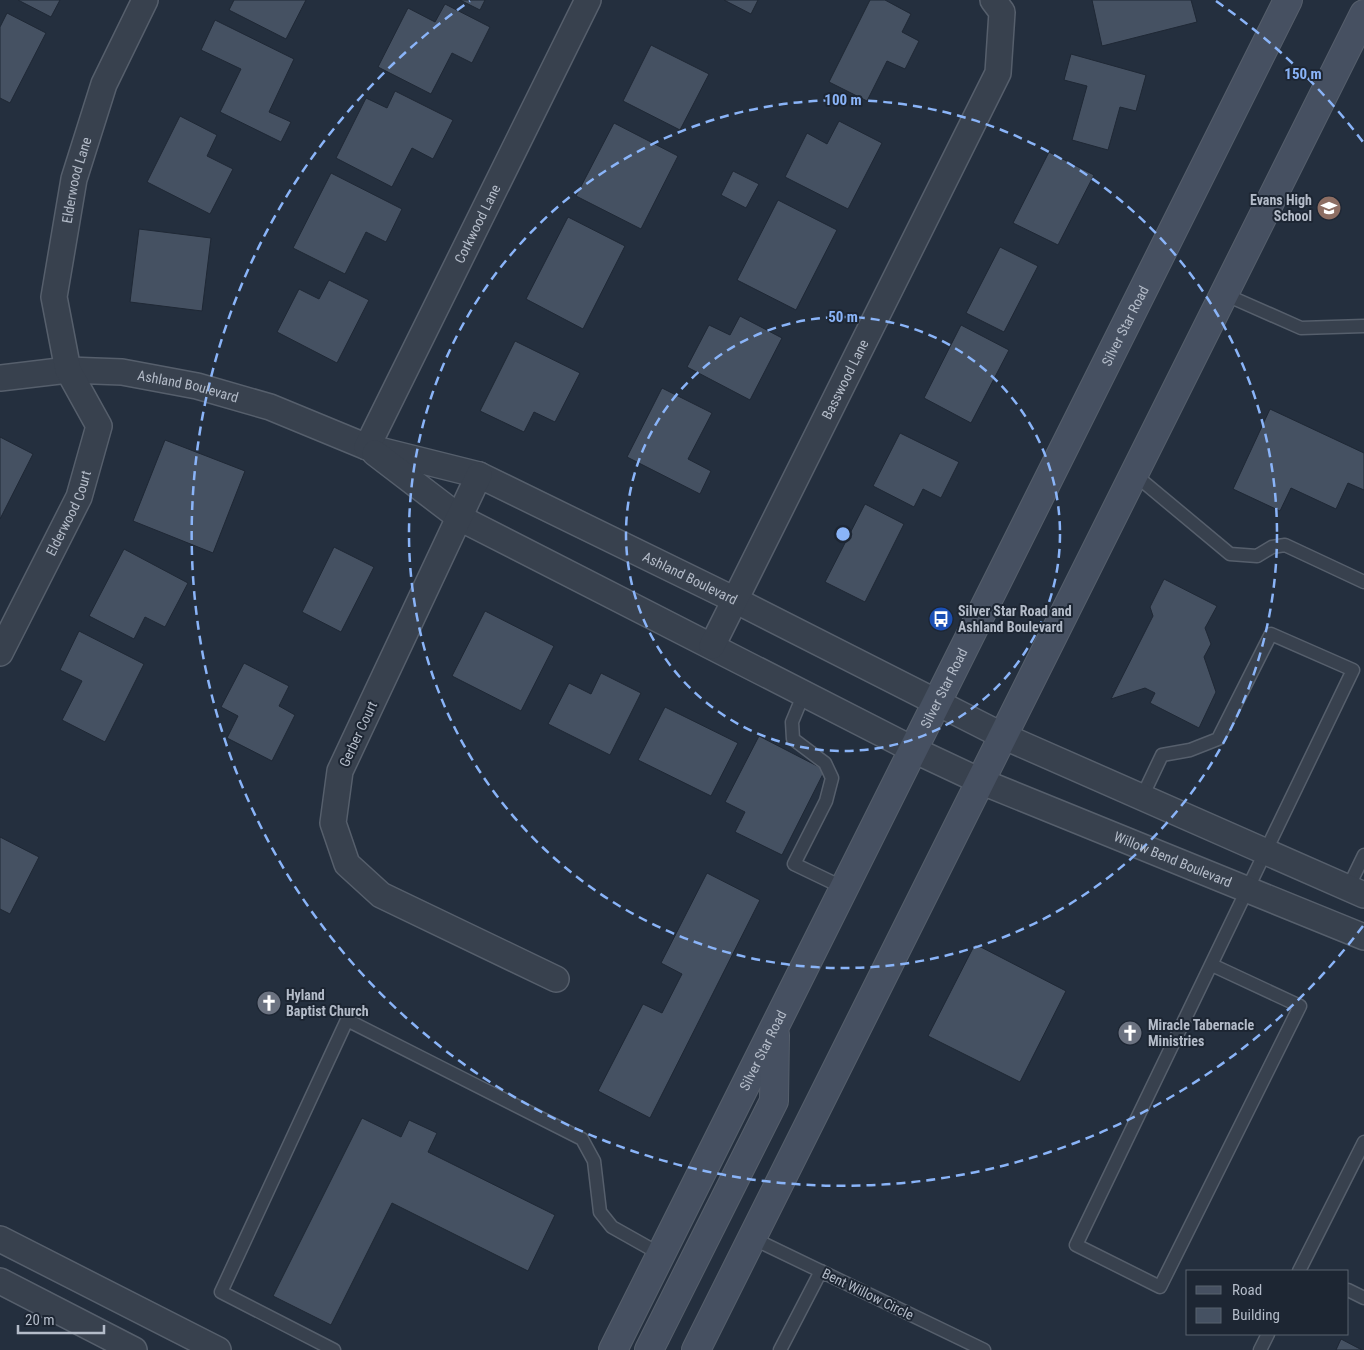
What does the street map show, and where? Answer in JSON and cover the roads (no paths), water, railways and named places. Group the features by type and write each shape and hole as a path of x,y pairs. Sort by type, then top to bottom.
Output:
{"main road":[{"name":"Silver Star Road","path":"612,1350 776,1026 1288,0"},
{"path":"696,1350 1364,14"},
{"path":"648,1350 774,1101 776,1026"}],"street":[{"name":"Elderwood Lane","path":"68,370 54,297 74,178 104,84 145,0"},
{"name":"Corkwood Lane","path":"367,447 588,0"},
{"name":"Basswood Lane","path":"712,646 998,74 1002,12 993,0"},
{"name":"Ashland Boulevard","path":"0,378 68,370 122,372 197,386 270,407 367,447 479,475 735,600 1003,736"},
{"name":"Elderwood Court","path":"0,653 79,497 99,426 68,370"},
{"name":"Ashland Boulevard","path":"367,447 460,518 914,750 980,781"},
{"name":"Gerber Court","path":"479,475 340,771 333,823 347,864 382,895 556,979"},
{"path":"1003,736 1356,891"},
{"name":"Willow Bend Boulevard","path":"980,781 1364,937"},
{"path":"0,1239 218,1350"},
{"path":"0,1281 134,1350"}],"lane":[{"path":"1224,294 1301,328 1364,326"},
{"path":"1134,474 1230,554 1257,556 1272,547 1285,545 1364,582"},
{"path":"1142,797 1162,755 1190,750 1218,740 1272,634 1353,670 1076,1244 1160,1287 1300,1006 1212,965"},
{"path":"804,693 792,722 793,739 826,763 832,778 826,800 794,864 844,888"},
{"path":"1356,891 1364,855"},
{"path":"334,1350 221,1292 347,1020 582,1139 594,1160 600,1212 612,1227 660,1254"},
{"path":"1304,1270 1364,1142"},
{"name":"Bent Willow Circle","path":"752,1238 984,1350"},
{"path":"780,1350 821,1271"},
{"path":"1349,1290 1364,1298"},
{"path":"1260,1350 1268,1335"}],"place":[{"name":"Evans High School","path":"1329,208"},
{"name":"Silver Star Road and Ashland Boulevard","path":"941,619"},
{"name":"Hyland Baptist Church","path":"269,1003"},
{"name":"Miracle Tabernacle Ministries","path":"1130,1033"}]}
